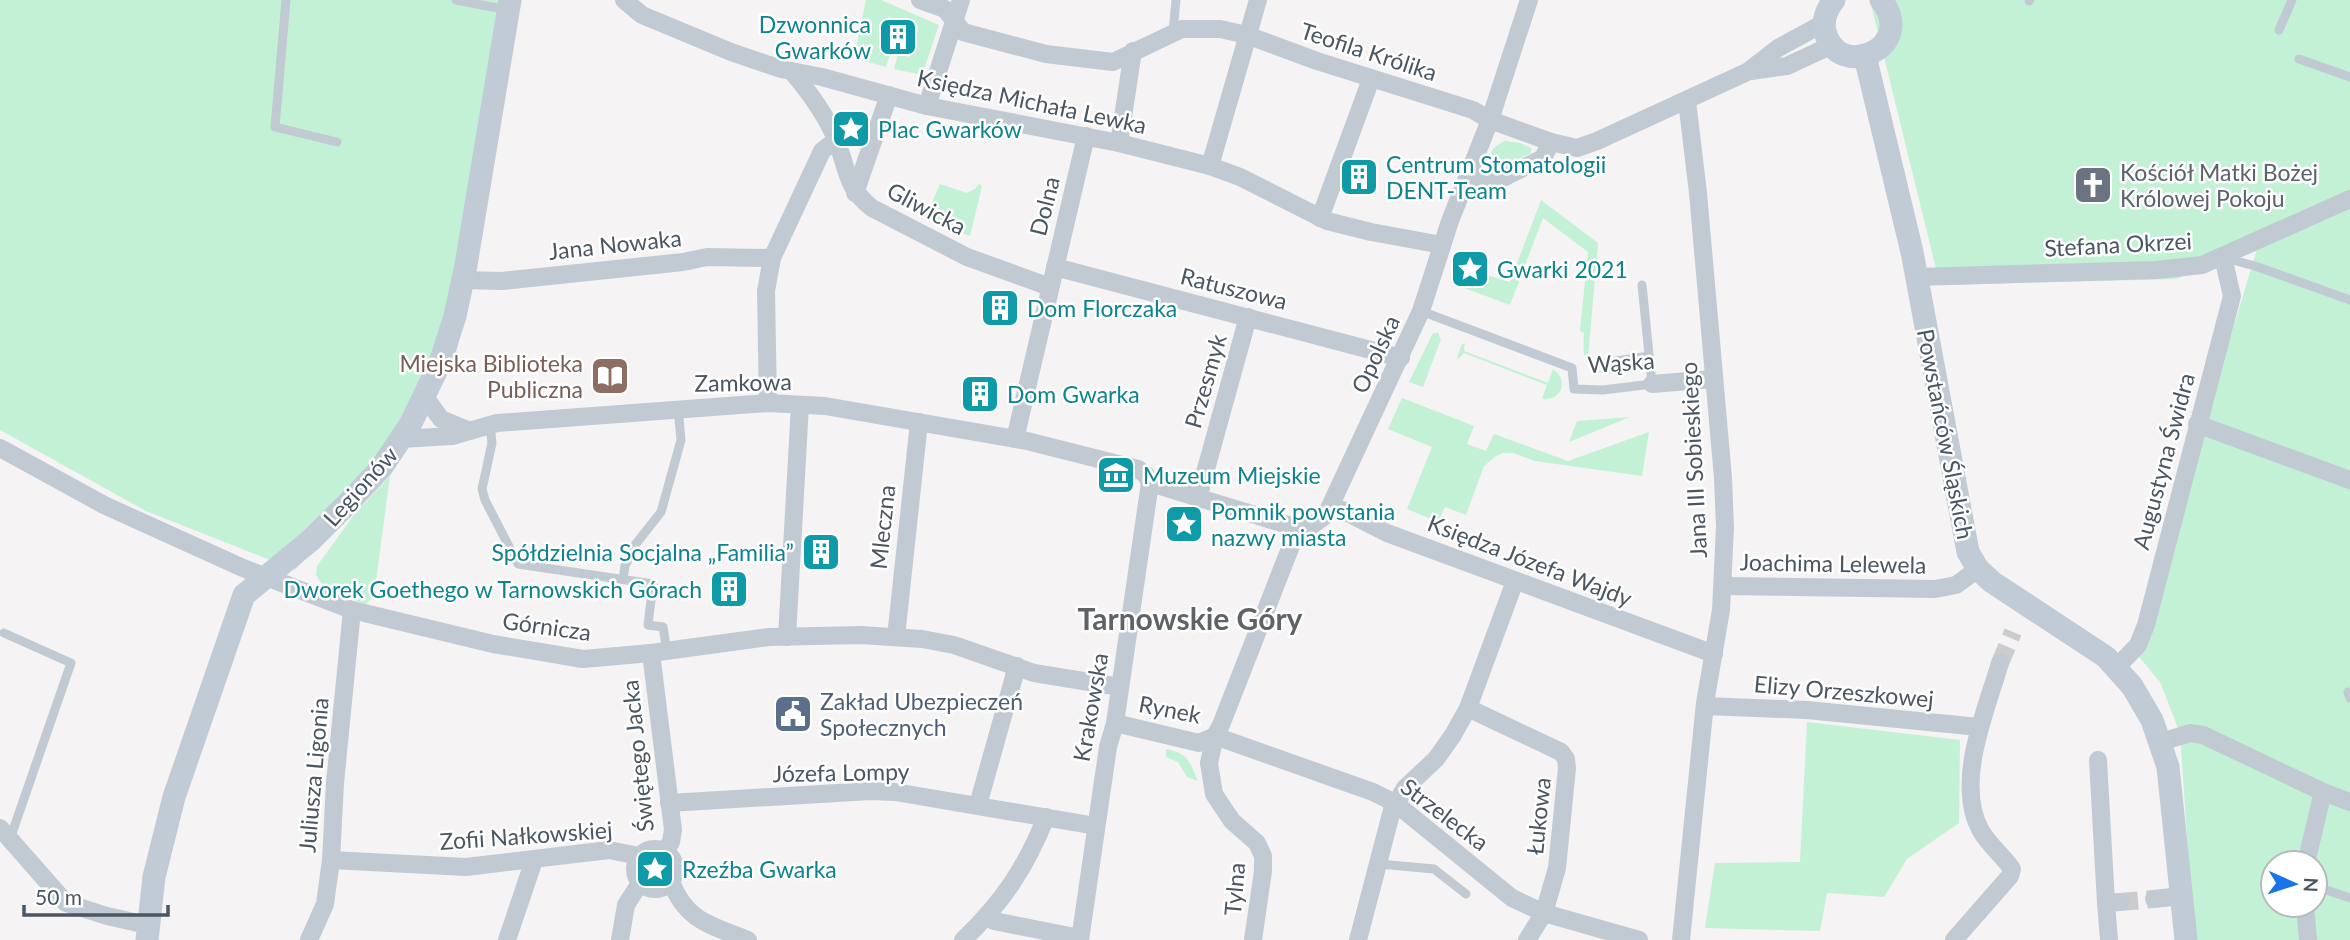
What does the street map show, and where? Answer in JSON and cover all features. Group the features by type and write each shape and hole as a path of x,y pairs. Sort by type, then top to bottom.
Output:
{"street":[{"path":"624,0 642,15 732,52 793,73 822,77 889,95"},
{"name":"Teofila Królika","path":"920,0 945,9 963,32 1046,54 1113,62 1173,32 1209,27 1247,35 1371,79 1473,110 1490,120"},
{"path":"927,106 961,0"},
{"path":"1210,166 1258,0"},
{"name":"Opolska","path":"1329,510 1421,312 1442,245 1490,120 1529,0"},
{"path":"1834,0 1826,12 1826,34 1832,45 1841,53 1853,57 1865,56 1880,48 1889,33 1890,16 1881,0"},
{"name":"Legionów","path":"147,932 152,884 161,844 184,766 244,595 297,552 346,506 381,468 425,397 451,332 463,280 509,5"},
{"path":"1490,120 1551,142 1572,148 1582,147 1747,72 1778,48 1824,23"},
{"path":"1747,72 1787,65 1832,45"},
{"path":"1119,143 1133,51"},
{"name":"Powstańców Śląskich","path":"1865,56 1916,277 1966,545 1978,569 1992,582 2092,647 2116,667 2140,699 2161,742 2170,782 2186,940"},
{"path":"793,73 822,111 836,140 855,193"},
{"path":"1320,218 1371,79"},
{"name":"Księdza Michała Lewka","path":"889,95 927,106 1119,143 1210,166 1240,177 1320,218 1371,232 1442,245"},
{"name":"Gliwicka","path":"889,95 855,193 872,208 967,257 1050,287"},
{"name":"Jana III Sobieskiego","path":"1681,940 1705,706 1723,586 1723,478 1698,193 1687,101"},
{"name":"Dolna","path":"1050,287 1087,136"},
{"path":"768,403 766,291 772,258 822,152 836,140"},
{"path":"1468,179 1487,183 1503,178 1543,158 1551,142"},
{"name":"Stefana Okrzei","path":"1916,277 2156,271 2202,265 2350,199"},
{"name":"Jana Nowaka","path":"463,280 502,281 683,262 707,257 772,258"},
{"name":"Augustyna Świdra","path":"2116,667 2138,645 2146,625 2232,296 2223,257"},
{"name":"Ratuszowa","path":"1055,267 1401,358"},
{"path":"1050,287 1015,439 1127,466 1143,472 1150,483 1298,528 1311,526 1329,510"},
{"name":"Przesmyk","path":"1198,498 1248,317"},
{"name":"Wąska","path":"1652,384 1713,379"},
{"path":"425,397 440,419 470,430"},
{"name":"Zamkowa","path":"401,439 453,436 490,424 768,403 825,407 1015,439"},
{"path":"787,637 800,405"},
{"name":"Mleczna","path":"896,637 919,422"},
{"path":"2197,424 2350,481"},
{"name":"Górnicza","path":"0,448 104,505 205,552 352,610 493,644 583,659 769,637 896,637 940,642 1034,673 1120,687"},
{"name":"Krakowska","path":"1080,939 1150,483"},
{"name":"Księdza Józefa Wajdy","path":"1329,510 1714,654"},
{"name":"Rynek","path":"1115,723 1199,744 1215,736 1298,528"},
{"name":"Joachima Lelewela","path":"1723,586 1936,589 1956,585 1978,569"},
{"path":"1358,940 1395,803 1405,788 1436,759 1454,735 1468,708 1515,581"},
{"name":"Juliusza Ligonia","path":"309,940 325,904 331,860 335,783 352,610"},
{"name":"Świętego Jacka","path":"659,652 673,836 666,851"},
{"path":"1954,940 2010,876 2012,869 1982,833 1972,811 1971,779 1979,727 2000,663"},
{"path":"978,805 1017,666"},
{"name":"Elizy Orzeszkowej","path":"1705,706 1807,710 1979,727"},
{"name":"Łukowa","path":"1468,708 1561,752 1566,759 1557,868 1544,913 1527,940"},
{"path":"2161,742 2190,733 2203,735 2350,802"},
{"name":"Strzelecka","path":"1215,736 1373,792 1395,803 1513,898 1544,913 1639,940"},
{"name":"Tylna","path":"1215,736 1209,763 1214,794 1232,821 1256,843 1263,856 1253,940"},
{"path":"2098,760 2113,903 2109,940"},
{"name":"Józefa Lompy","path":"669,803 871,791 914,794 1096,826"},
{"path":"2309,849 2323,792"},
{"path":"964,940 988,917 1019,874 1046,817"},
{"path":"5,834 66,903 147,932"},
{"path":"671,882 655,890 640,883 636,878 634,866 639,856 649,849 666,851 673,858 676,868 671,882 678,898 690,914 747,940"},
{"name":"Zofii Nałkowskiej","path":"331,860 466,867 609,850 639,856"},
{"path":"507,940 534,860"},
{"path":"620,940 626,905 640,883"},
{"path":"2154,899 2181,896"},
{"path":"2306,919 2308,940"},
{"path":"994,921 1080,939"}],"lane":[{"path":"286,0 275,127 337,142"},
{"path":"456,0 509,5"},
{"path":"1173,32 1176,0"},
{"path":"2279,30 2292,0"},
{"path":"2299,59 2350,77"},
{"path":"2223,257 2350,300"},
{"path":"1642,285 1652,384"},
{"name":"Wąska","path":"1421,312 1572,368 1574,389 1603,390 1652,384"},
{"path":"1596,363 1649,356"},
{"path":"623,579 625,566 635,545 661,512 681,440 678,408"},
{"path":"490,424 492,443 482,489 518,564 653,584 648,625 663,627 659,652"},
{"path":"4,633 72,663 5,834"},
{"path":"1379,864 1434,869 1466,894"},
{"path":"2329,891 2350,898"}],"green space":[{"path":"0,0 518,0 477,247 454,363 392,465 295,570 146,511 0,430"},
{"path":"866,0 881,0 939,25 922,75 894,69 898,54 909,57 918,27 888,17 878,48 891,51 886,67 854,58"},
{"path":"1870,0 2350,0 2350,940 2194,940 2180,733 2160,682 2135,652 2258,246 2176,279 1940,285"},
{"path":"1505,141 1531,148 1531,153 1499,168 1495,167 1490,159 1491,152"},
{"path":"940,184 967,193 979,184 982,186 970,236 925,219"},
{"path":"1541,200 1598,243 1588,358 1592,369 1585,359 1584,333 1580,331 1588,252 1543,218 1510,305 1451,283 1457,266 1510,282"},
{"path":"1433,333 1438,333 1441,339 1423,387 1409,382"},
{"path":"1465,343 1464,351 1548,383 1553,369 1561,379 1561,389 1554,397 1542,399 1547,385 1464,353 1458,359 1462,344"},
{"path":"1637,365 1638,372 1613,374 1595,371 1593,369 1596,371"},
{"path":"1402,398 1474,426 1467,444 1486,451 1494,434 1568,461 1649,432 1642,476 1535,461 1513,453 1503,453 1484,466 1466,515 1445,507 1438,522 1407,509 1432,447 1388,429"},
{"path":"1630,417 1569,442 1577,421"},
{"path":"390,476 374,596 366,604 331,591 316,575 317,566 354,515"},
{"path":"1807,722 1960,740 1959,823 1907,859 1884,897 1827,893 1820,931 1705,928 1715,863 1800,862"},
{"path":"1166,749 1187,759 1198,781 1187,777 1178,762 1166,757"}],"tunnel":[{"path":"2000,663 2013,632"},
{"path":"2120,902 2154,899"}],"place":[{"name":"Dzwonnica Gwarków","path":"898,37"},
{"name":"Plac Gwarków","path":"851,129"},
{"name":"Centrum Stomatologii DENT-Team","path":"1359,177"},
{"name":"Kościół Matki Bożej Królowej Pokoju","path":"2093,185"},
{"name":"Gwarki 2021","path":"1470,269"},
{"name":"Dom Florczaka","path":"1000,308"},
{"name":"Miejska Biblioteka Publiczna","path":"610,376"},
{"name":"Dom Gwarka","path":"980,394"},
{"name":"Muzeum Miejskie","path":"1116,475"},
{"name":"Pomnik powstania nazwy miasta","path":"1184,524"},
{"name":"Spółdzielnia Socjalna „Familia”","path":"821,552"},
{"name":"Dworek Goethego w Tarnowskich Górach","path":"729,589"},
{"name":"Zakład Ubezpieczeń Społecznych","path":"793,714"},
{"name":"Rzeźba Gwarka","path":"655,869"}],"district":[{"name":"Tarnowskie Góry","path":"1190,618"}]}
